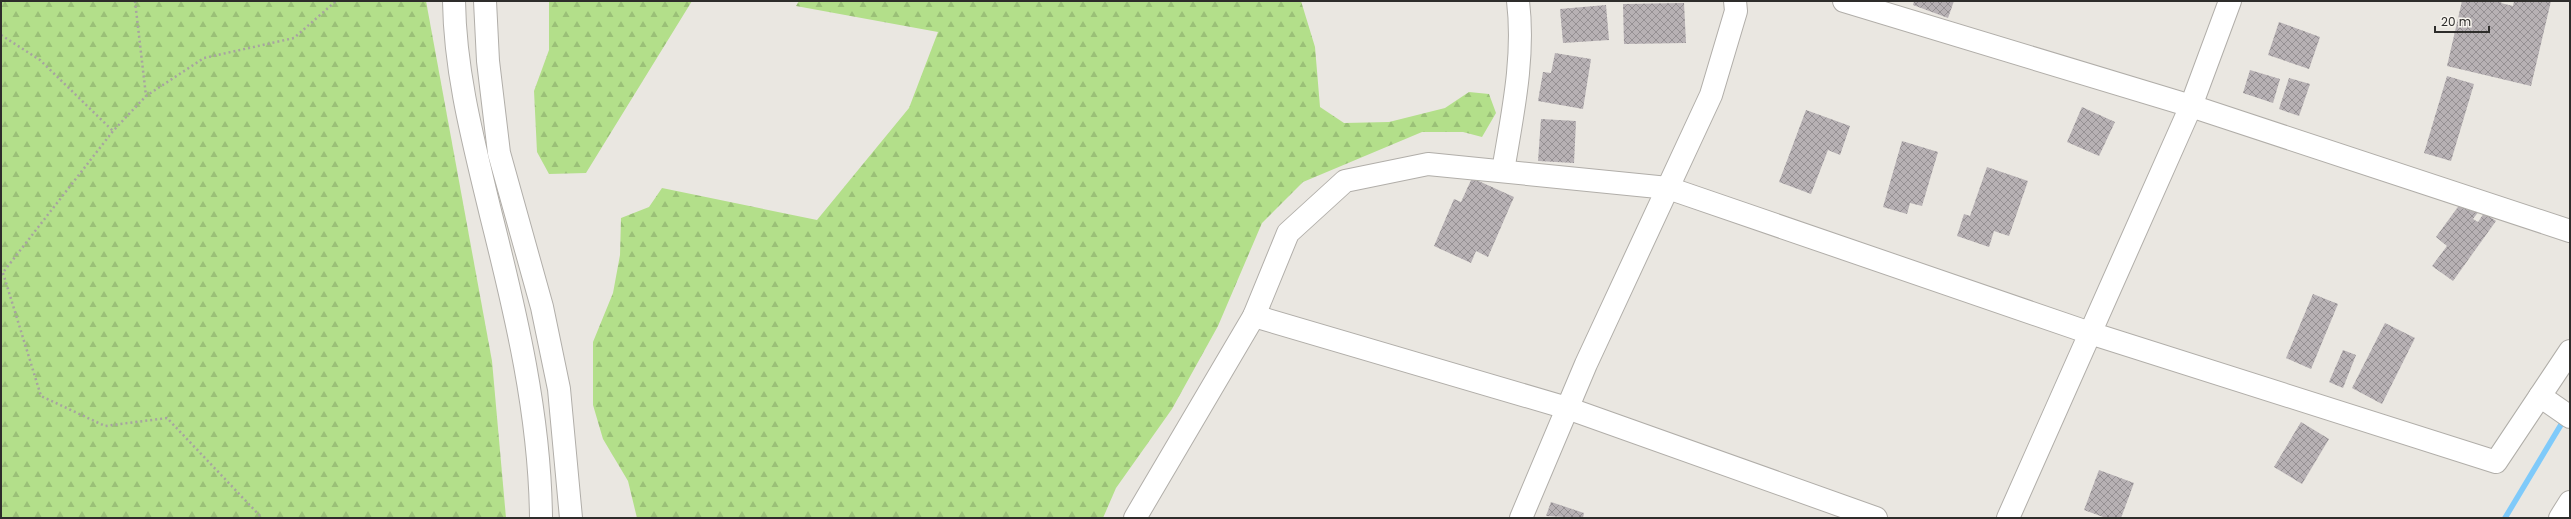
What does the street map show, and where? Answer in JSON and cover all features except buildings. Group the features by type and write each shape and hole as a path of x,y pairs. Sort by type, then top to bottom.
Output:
{"street":[{"path":"454,1 455,46 468,117 524,353 537,451 541,518"},
{"path":"485,1 488,61 499,153 542,307 560,389 572,518"},
{"path":"1503,171 1517,80 1520,17 1518,1"},
{"path":"1521,518 1567,408 1711,95 1736,11 1735,1"},
{"path":"1844,1 2191,106 2570,231"},
{"path":"2008,518 2191,106 2230,1"},
{"path":"1136,518 1254,316 1288,233 1345,181 1428,164 1668,188 2090,333 2496,462 2555,407 2570,351"},
{"path":"1254,316 1567,408 1876,518"},
{"path":"2560,518 2570,502"}],"path":[{"path":"135,1 146,96"},
{"path":"262,518 167,418 105,426 41,396 2,274 113,131 146,96 204,58 294,38 336,1"},
{"path":"1,35 40,60 113,131"}],"green space":[{"path":"1,1 426,1 492,361 506,518 1,518"},
{"path":"549,1 692,1 586,173 549,174 537,152 534,91 549,50"},
{"path":"799,1 1301,1 1315,47 1320,107 1344,123 1389,122 1445,108 1469,92 1489,94 1496,113 1482,137 1463,132 1422,132 1303,182 1262,223 1218,326 1172,409 1116,488 1103,518 637,518 628,481 603,439 593,405 593,342 613,293 620,255 621,218 649,207 662,188 817,220 909,108 938,32 796,6"}],"waterway":[{"path":"2505,518 2565,418"}]}
